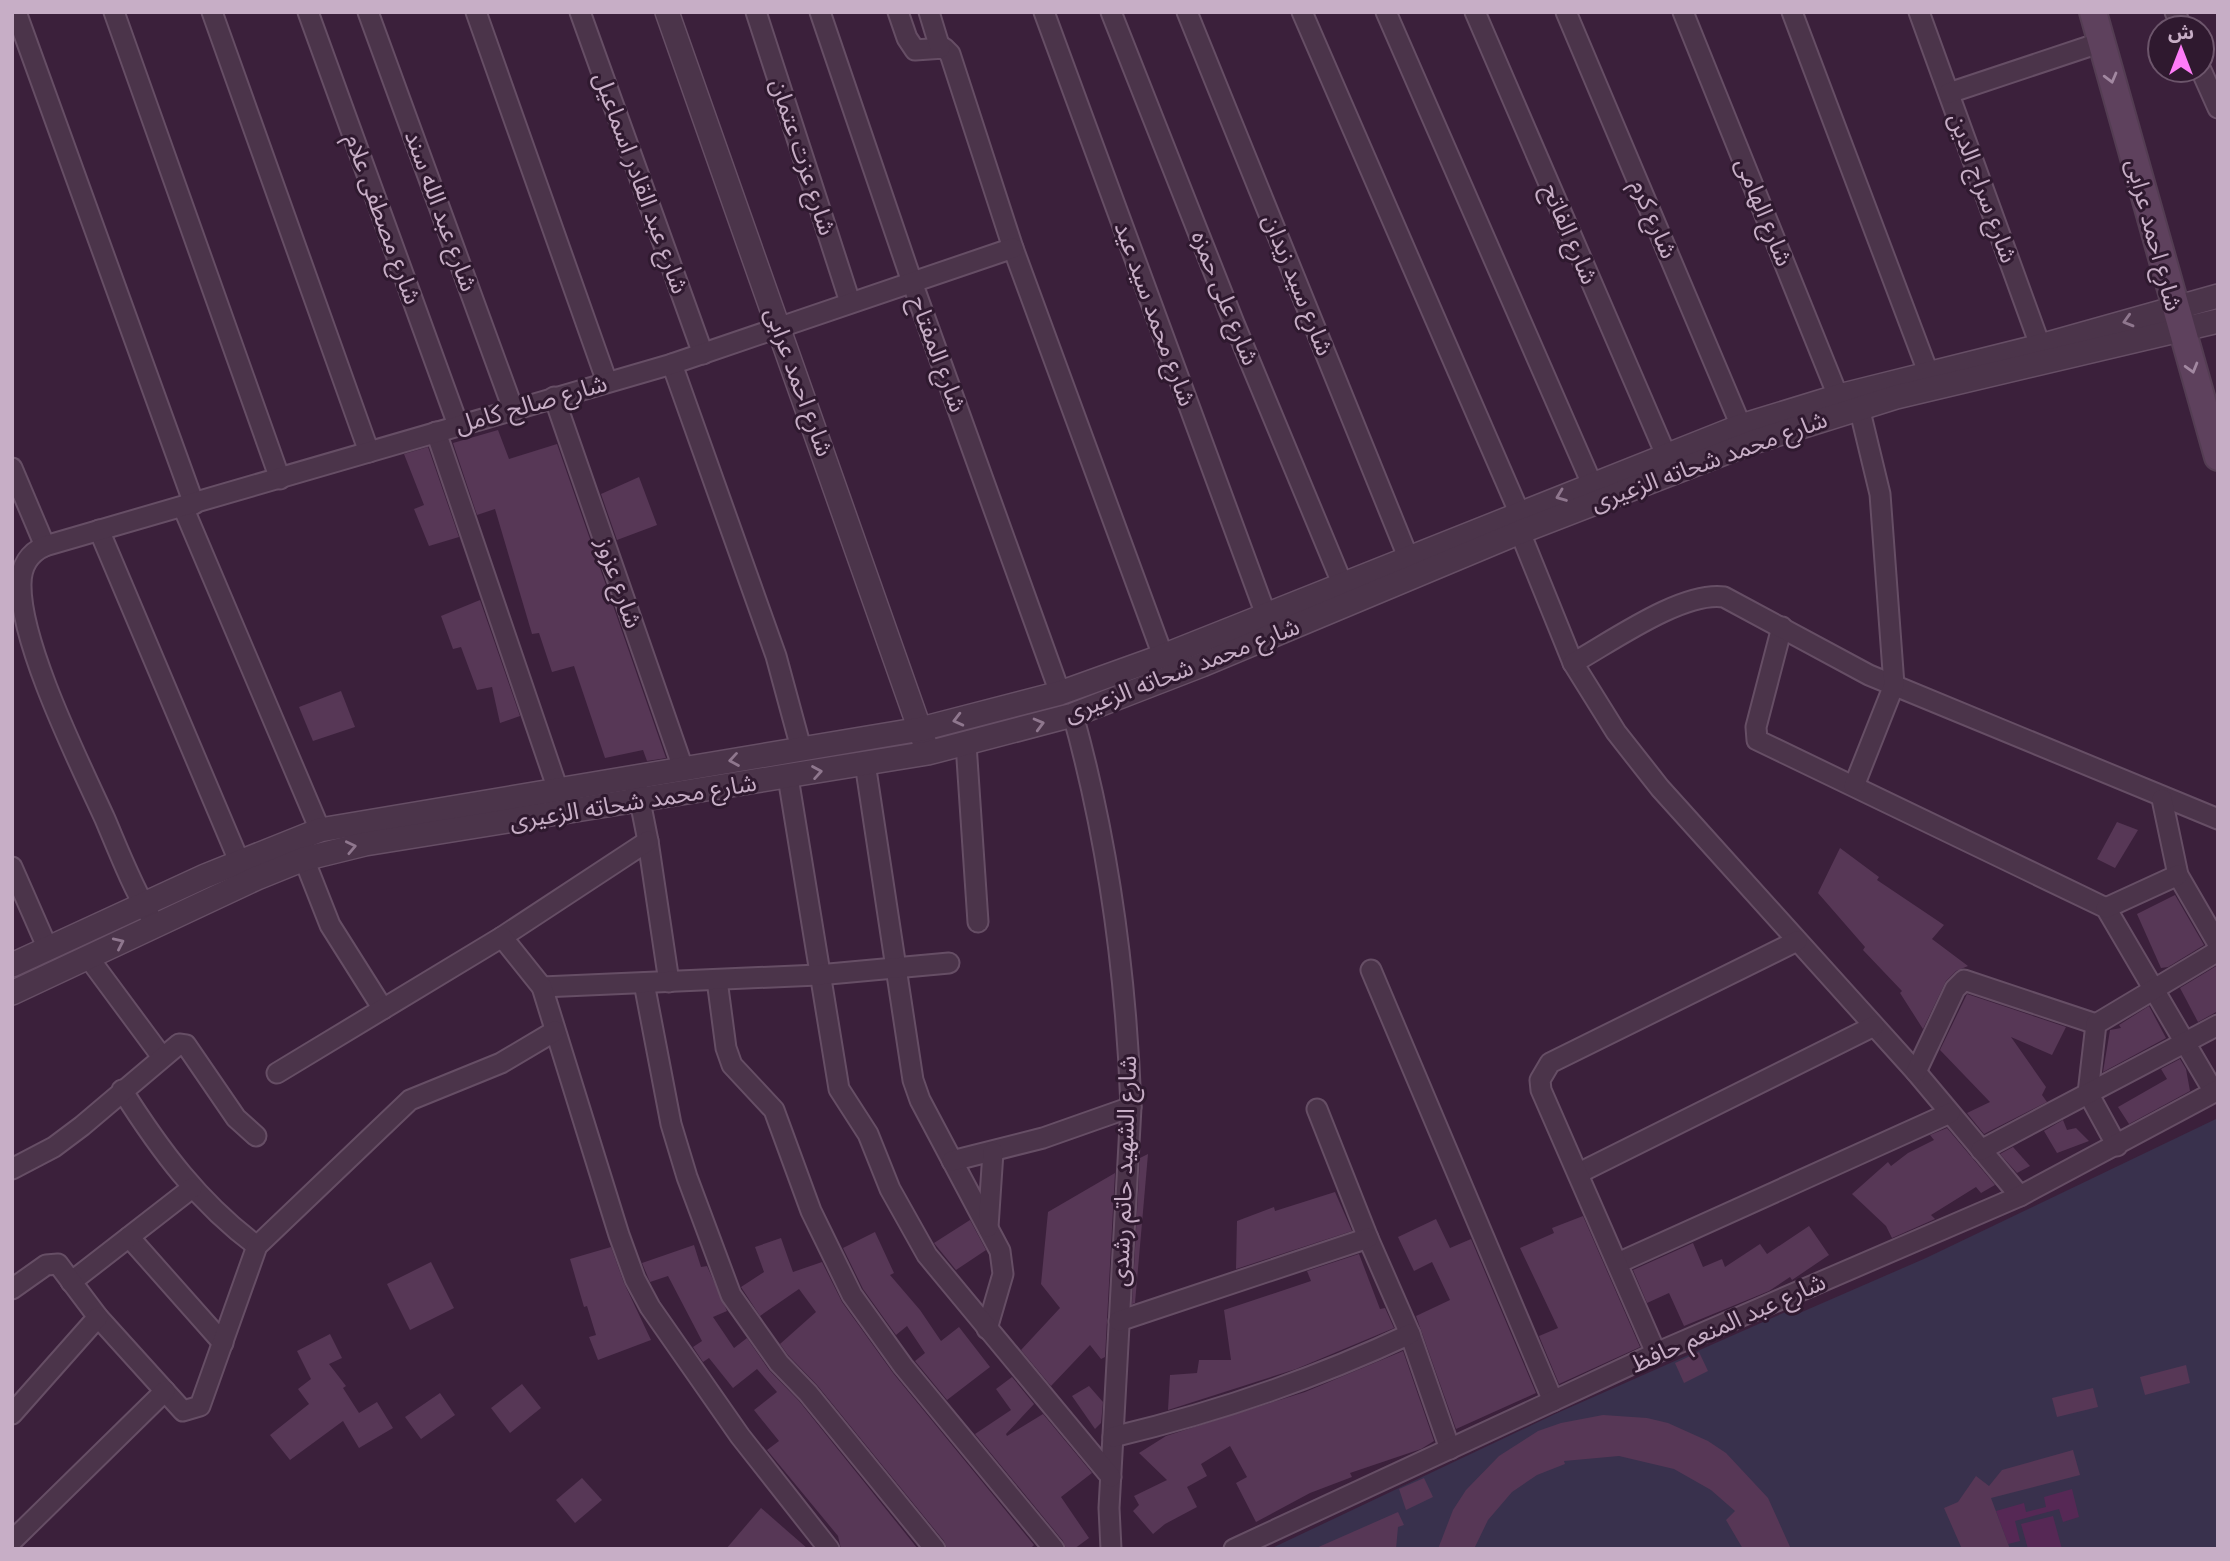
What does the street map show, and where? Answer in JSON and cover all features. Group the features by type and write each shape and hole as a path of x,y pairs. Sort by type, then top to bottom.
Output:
{"main road":[{"name":"شارع احمد عرابى","path":"2093,12 2218,457"}],"street":[{"path":"16,12 188,506 320,830"},
{"path":"114,12 280,479"},
{"path":"212,12 369,452"},
{"name":"شارع مصطفى علام","path":"308,12 458,425"},
{"name":"شارع عبد الله سند","path":"368,12 513,409"},
{"path":"476,12 607,382"},
{"name":"شارع عبد القادر اسماعيل","path":"580,12 703,354"},
{"name":"شارع احمد عرابى","path":"667,12 781,328 928,753"},
{"name":"شارع عزت عتمان","path":"756,12 850,302"},
{"name":"شارع المفتاح","path":"820,12 912,282 1060,694"},
{"path":"898,12 907,38 915,50 922,52 940,48"},
{"path":"929,12 940,48 950,54 1013,248 1160,657 1167,668 1161,681"},
{"name":"شارع محمد سيد عيد","path":"1045,12 1266,615"},
{"name":"شارع على حمزه","path":"1111,12 1234,323 1342,583"},
{"name":"شارع سيد زيدان","path":"1187,12 1408,557"},
{"path":"1302,12 1520,522 1573,663 1616,733 1660,788 1916,1072 2020,1196"},
{"path":"1386,12 1592,484"},
{"name":"شارع الفاتح","path":"1475,12 1666,454"},
{"name":"شارع كرم","path":"1566,12 1741,426"},
{"name":"شارع الهامى","path":"1683,12 1847,405 1881,494 1894,685"},
{"path":"1791,12 1928,372"},
{"name":"شارع سراج الدين","path":"1919,12 2043,355"},
{"path":"1949,93 2102,43"},
{"path":"2207,84 2218,108"},
{"name":"شارع صالح كامل","path":"45,546 672,364 1013,248"},
{"name":"شارع محمد شحاته الزعيرى","path":"12,965 239,861 320,830 921,729 1060,694 1160,657 1198,654 1520,522 1592,484 1741,426 1847,405 2178,319 2218,296"},
{"name":"شارع محمد شحاته الزعيرى","path":"2178,319 2218,321"},
{"name":"شارع محمد شحاته الزعيرى","path":"12,993 304,859 365,844 641,802 928,753 1073,715 1161,681 1198,654 1266,615 1408,557 1520,522 1753,442 1928,372 2043,355"},
{"path":"672,364 776,656 800,748"},
{"name":"شارع عزوز","path":"554,397 683,768"},
{"path":"436,432 558,790"},
{"path":"12,468 45,546 30,555 23,567 20,584 38,659 72,747 156,926"},
{"path":"99,530 239,861"},
{"path":"1573,663 1695,597 1724,597 1843,662 1894,685 2162,799 2218,819"},
{"path":"1782,627 1756,727 1757,740 2106,908 2183,1043 2216,1091"},
{"path":"1854,786 1894,685"},
{"name":"شارع الشهيد حاتم رشدى","path":"1073,715 1097,804 1115,904 1126,1006 1130,1108 1111,1477 1111,1549"},
{"path":"966,744 978,922"},
{"path":"865,763 913,1080 1000,1251 1003,1274 987,1329"},
{"path":"634,776 648,841 669,982"},
{"path":"788,777 818,975 839,1089 844,1102 868,1134 890,1189 927,1255 1111,1477"},
{"path":"2162,799 2178,875 2218,944"},
{"path":"277,1073 502,937 648,841"},
{"path":"304,859 330,925 383,1009"},
{"path":"12,867 48,949"},
{"path":"2106,908 2178,875"},
{"path":"502,937 542,987 635,1279 649,1307 740,1436 829,1549"},
{"path":"1656,1353 1541,1090 1540,1080 1550,1063 1797,941"},
{"path":"2096,1024 2152,988 2218,951"},
{"path":"88,957 162,1057"},
{"path":"542,987 818,975 949,963"},
{"path":"1371,970 1553,1401"},
{"path":"718,980 726,1048 732,1065 774,1110 811,1211 852,1295 903,1366 1054,1549"},
{"path":"1916,1072 1955,989 1964,980 2096,1024"},
{"path":"645,983 671,1124 687,1177 731,1295 779,1363 808,1393 935,1549"},
{"path":"2096,1024 2088,1093 2117,1146"},
{"path":"1981,1150 2218,1025"},
{"path":"1579,1173 1874,1026"},
{"path":"12,1289 50,1263 58,1264 98,1317 183,1411 200,1406 257,1246 410,1100 501,1063 555,1031"},
{"path":"12,1169 54,1147 179,1044 186,1045 236,1118 256,1136"},
{"path":"122,1090 163,1154 192,1188 234,1230 257,1246"},
{"name":"شارع عبد المنعم حافظ","path":"1234,1549 1656,1353 2020,1196 2216,1091"},
{"path":"952,1161 1043,1139 1130,1108"},
{"path":"1317,1109 1368,1238 1410,1334 1450,1449"},
{"path":"1618,1263 1950,1113"},
{"path":"988,1227 993,1152"},
{"path":"71,1282 192,1188"},
{"path":"129,1237 223,1343"},
{"path":"1119,1321 1368,1238"},
{"path":"12,1414 98,1317"},
{"path":"1113,1437 1190,1419 1265,1396 1339,1367 1410,1334"},
{"path":"12,1541 164,1391"}],"shaded area":[{"path":"2218,1118 2218,1549 1270,1549 1555,1414 1790,1310 1795,1315 1926,1258"},
{"path":"2072,1489 2079,1517 2063,1522 2059,1509 2015,1521 2020,1541 2008,1544 1996,1511 2024,1503 2026,1512 2046,1507 2044,1497"},
{"path":"2053,1516 2062,1549 2028,1549 2021,1524"}],"building":[{"path":"498,430 509,459 557,444 666,758 647,761 643,750 605,758 574,666 552,672 539,633 532,634 495,509 477,515 453,443"},
{"path":"428,447 459,537 429,546 414,509 424,505 404,454"},
{"path":"639,477 657,525 617,540 601,494"},
{"path":"480,600 520,716 500,723 492,687 477,690 461,647 453,649 441,616"},
{"path":"341,691 355,727 313,741 299,707"},
{"path":"2117,822 2138,830 2115,868 2097,859"},
{"path":"1840,848 1879,877 1877,880 1944,925 1932,939 1968,966 1956,971 1946,981 1923,1029 1900,993 1902,991 1863,950 1865,947 1818,893"},
{"path":"2175,895 2204,945 2168,967 2161,968 2137,914"},
{"path":"2218,965 2218,1011 2198,1022 2180,988"},
{"path":"1967,994 2066,1027 2052,1055 2011,1037 2046,1087 2042,1095 2047,1102 1984,1134 1967,1113 1990,1102 1940,1050"},
{"path":"2149,1006 2166,1038 2103,1072 2110,1030 2121,1028 2119,1025"},
{"path":"2180,1059 2186,1069 2190,1091 2129,1124 2118,1107 2167,1079 2161,1069"},
{"path":"2063,1120 2067,1130 2076,1128 2089,1141 2057,1153 2044,1131"},
{"path":"1947,1128 1995,1185 1981,1193 1976,1187 1931,1215 1935,1219 1892,1238 1886,1226 1852,1194 1888,1162 1891,1166 1908,1153 1934,1140 1930,1135"},
{"path":"2013,1147 2030,1166 2017,1173 2000,1154"},
{"path":"1148,1154 1135,1303 1132,1304 1140,1158"},
{"path":"1115,1173 1105,1357 1101,1359 1090,1345 1051,1386 1021,1350 1060,1308 1041,1284 1048,1212"},
{"path":"1335,1192 1352,1231 1236,1269 1237,1221 1274,1207 1275,1211"},
{"path":"1583,1216 1640,1347 1559,1384 1539,1336 1558,1328 1520,1248 1554,1233 1552,1228"},
{"path":"1436,1219 1450,1248 1471,1239 1536,1393 1456,1429 1416,1316 1450,1300 1432,1262 1414,1271 1398,1237"},
{"path":"970,1220 986,1250 956,1270 934,1243"},
{"path":"1809,1226 1829,1255 1792,1280 1790,1277 1769,1291 1684,1326 1669,1293 1647,1303 1633,1270 1693,1243 1703,1267 1722,1259 1725,1267 1760,1244 1767,1254"},
{"path":"875,1232 894,1273 890,1275 920,1310 941,1341 959,1327 990,1367 947,1400 915,1361 925,1353 907,1326 896,1335 863,1289 843,1248"},
{"path":"781,1238 793,1272 822,1262 842,1302 893,1373 1034,1545 1030,1549 947,1549 944,1541 817,1385 788,1355 780,1344 816,1312 799,1289 760,1316 741,1287 764,1272 755,1247"},
{"path":"694,1245 701,1267 707,1266 727,1311 713,1317 734,1348 747,1338 769,1370 799,1401 918,1549 841,1549 838,1536 767,1450 779,1441 754,1410 777,1392 757,1369 733,1388 709,1358 703,1362 693,1347 702,1341 668,1276 650,1282 642,1263"},
{"path":"611,1247 624,1283 651,1340 598,1360 589,1337 596,1335 587,1306 584,1307 570,1259"},
{"path":"1359,1254 1380,1309 1385,1308 1394,1328 1296,1369 1168,1410 1170,1375 1197,1373 1199,1360 1231,1360 1224,1310 1311,1281 1307,1271"},
{"path":"431,1262 454,1308 410,1330 387,1284"},
{"path":"330,1334 342,1358 329,1364 346,1386 343,1388 359,1413 377,1402 393,1428 359,1448 343,1421 290,1460 270,1435 309,1404 298,1389 311,1379 297,1351"},
{"path":"1403,1351 1434,1441 1421,1449 1350,1473 1352,1477 1310,1493 1256,1522 1236,1483 1247,1477 1230,1446 1201,1464 1207,1476 1187,1487 1197,1507 1165,1524 1153,1534 1133,1511 1139,1505 1134,1496 1167,1480 1139,1453 1166,1436 1305,1392"},
{"path":"1699,1352 1708,1371 1684,1383 1675,1363"},
{"path":"2186,1365 2190,1383 2145,1395 2140,1377"},
{"path":"1012,1377 1034,1404 1007,1436 1043,1414 1092,1473 1061,1497 1089,1538 1074,1549 1066,1549 1063,1541 975,1434 1011,1410 996,1389"},
{"path":"522,1384 541,1408 510,1433 491,1408"},
{"path":"1089,1386 1103,1402 1101,1423 1095,1429 1072,1396"},
{"path":"2093,1388 2098,1407 2057,1417 2052,1398"},
{"path":"440,1393 455,1415 421,1439 405,1417"},
{"path":"1603,1415 1647,1418 1668,1423 1708,1441 1726,1453 1768,1498 1791,1549 1743,1549 1726,1520 1735,1511 1711,1490 1674,1469 1619,1456 1564,1461 1565,1464 1537,1475 1512,1492 1488,1520 1474,1549 1438,1549 1453,1510 1466,1490 1499,1456 1538,1431 1561,1423"},
{"path":"2073,1450 2080,1475 1991,1498 2010,1549 1962,1549 1944,1508 1958,1502 1976,1476 1989,1486 2002,1470"},
{"path":"582,1478 602,1500 575,1523 556,1500"},
{"path":"1424,1478 1433,1497 1406,1510 1399,1489"},
{"path":"761,1508 808,1549 726,1549"},
{"path":"1398,1512 1404,1525 1398,1527 1396,1549 1314,1549"}]}
